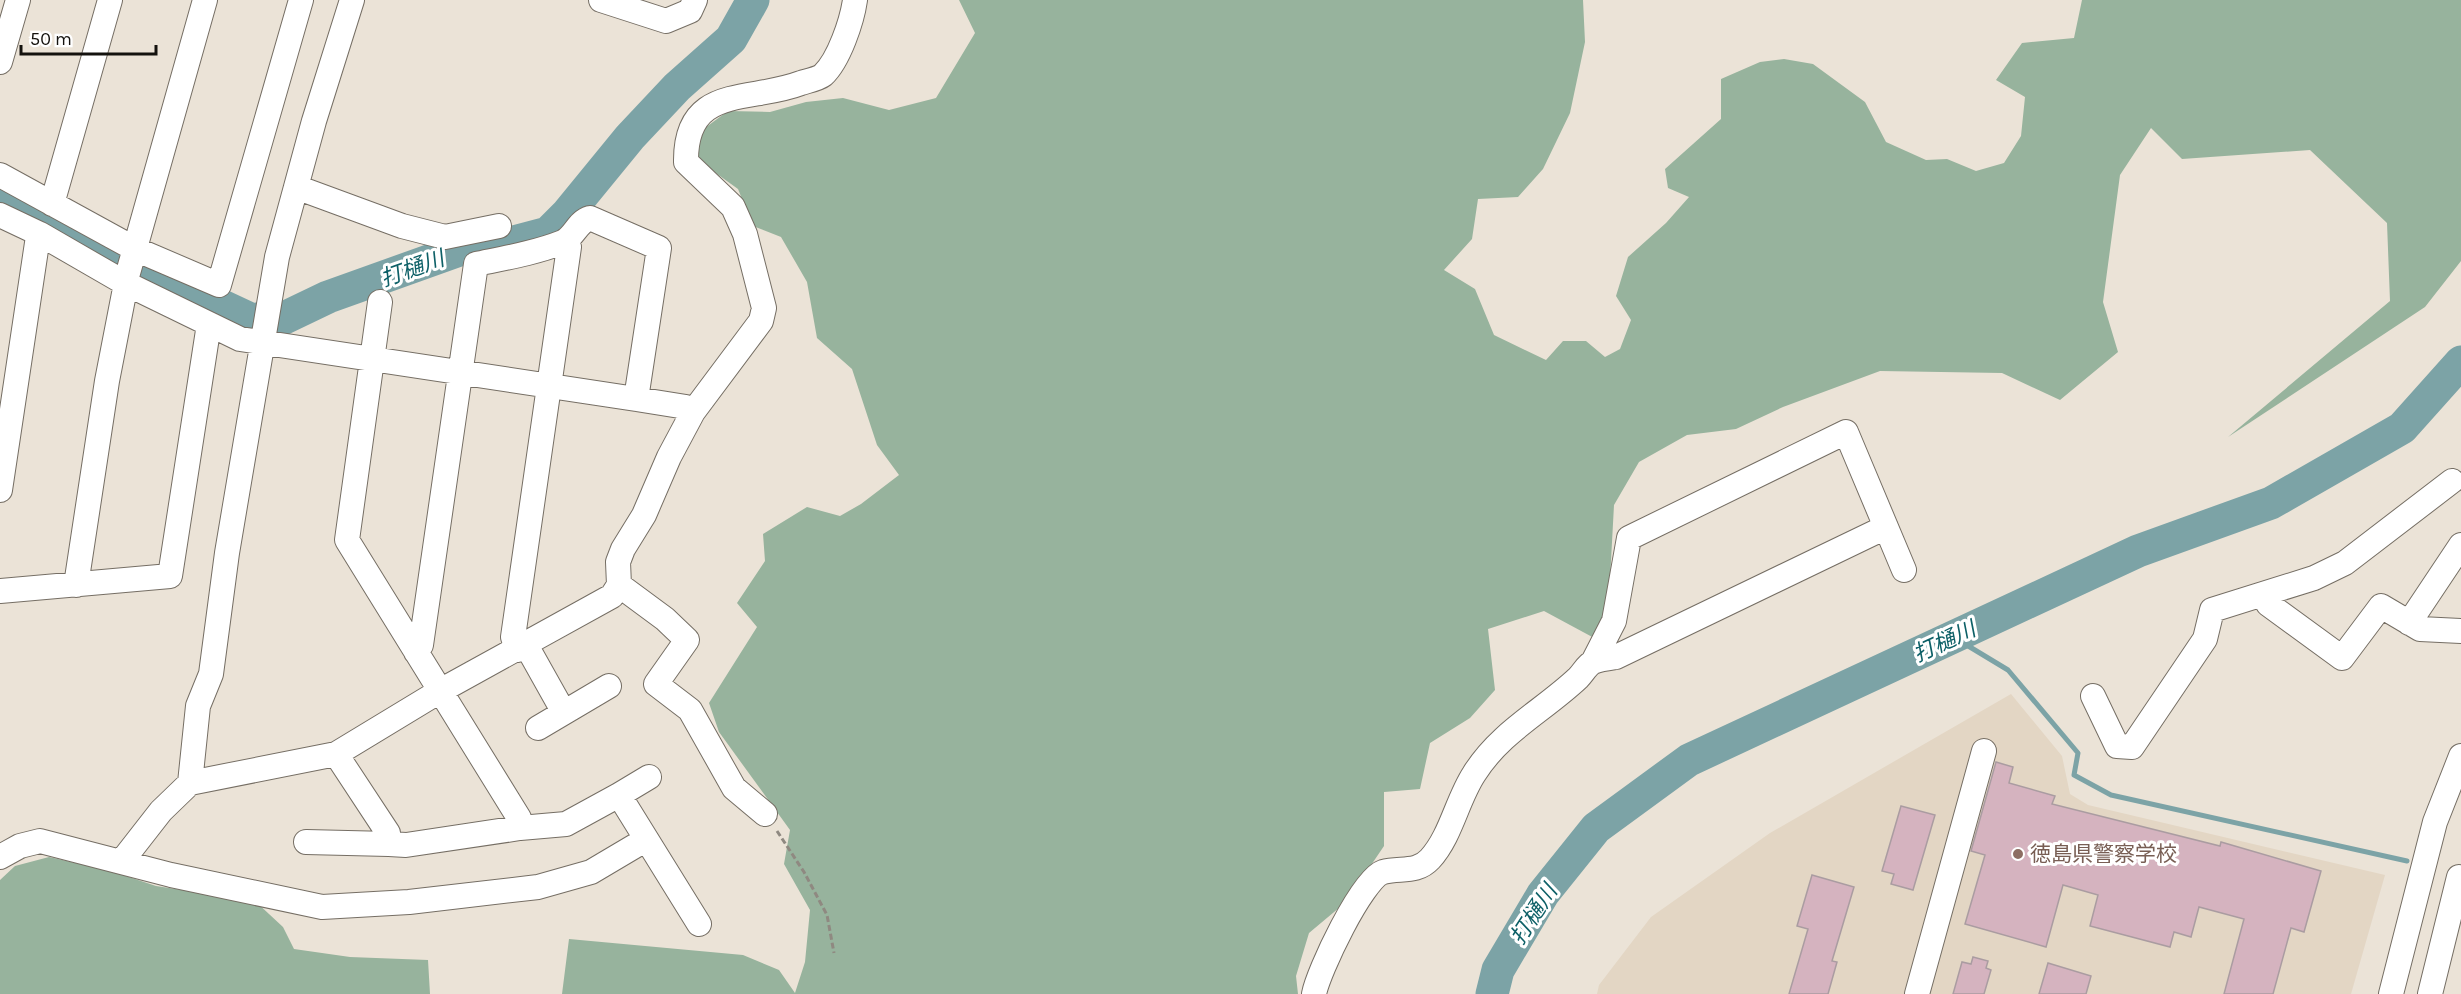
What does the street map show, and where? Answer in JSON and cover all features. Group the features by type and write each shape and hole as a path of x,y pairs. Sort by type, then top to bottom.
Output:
{"street":[{"path":"0,62 18,0"},
{"path":"52,204 110,0"},
{"path":"76,585 107,381 130,265 205,0"},
{"path":"0,215 40,234 130,265 219,285 301,0"},
{"path":"190,783 198,706 211,674 267,308 296,187 352,0"},
{"path":"601,0 666,21 690,11 695,0"},
{"path":"122,861 161,811 190,783 336,754 440,691 612,596 619,585 618,562 623,549 644,515 669,457 693,412 761,321 764,308 745,234 733,207 686,162 686,140 697,116 714,102 790,88 822,75 844,41 855,0"},
{"path":"0,175 52,204 210,324 240,339 262,338 371,359 686,407 693,412"},
{"path":"296,187 402,226 445,237 499,226"},
{"path":"416,652 421,645 476,264 536,251 566,240 582,220 590,218 659,248 636,399"},
{"path":"0,490 40,234"},
{"path":"563,711 522,647 513,637 569,247 566,240"},
{"path":"380,302 347,540 519,818 520,828"},
{"path":"0,591 170,576 210,324"},
{"path":"1314,994 1330,950 1368,884 1382,872 1418,868 1429,860 1437,849 1473,775 1489,752 1511,731 1578,678 1593,662 1614,621 1629,538 1846,432 1904,570"},
{"path":"2093,696 2117,746 2132,747 2205,639 2212,610 2314,578 2345,563 2458,479"},
{"path":"1593,662 1616,657 1886,527"},
{"path":"2409,623 2461,545"},
{"path":"619,585 665,619 687,640 656,684 690,710 734,788 765,814"},
{"path":"2263,594 2268,604 2342,658 2381,606 2420,629 2461,631"},
{"path":"538,728 563,711 609,686"},
{"path":"1917,994 1984,751"},
{"path":"336,754 388,833 389,844"},
{"path":"2391,994 2435,822 2461,756"},
{"path":"306,842 406,845 520,828 566,824 649,777"},
{"path":"619,795 699,924"},
{"path":"0,858 20,846 40,841 122,861 171,876 322,907 354,906 538,887 591,872 645,840"},
{"path":"2430,994 2459,877 2461,878"}],"path":[{"path":"765,814 804,872 827,915 834,953"}],"shaded area":[{"name":"徳島県警察学校","path":"2011,694 2062,756 2070,794 2088,805 2385,875 2351,994 1597,994 1599,985 1651,917 1770,833"}],"green space":[{"path":"959,0 1583,0 1585,42 1570,113 1543,169 1518,197 1478,199 1472,239 1444,270 1475,289 1494,335 1546,360 1563,341 1586,341 1605,357 1620,349 1631,320 1616,296 1628,257 1666,223 1689,197 1668,188 1665,169 1721,119 1721,79 1760,62 1784,59 1813,64 1865,102 1886,142 1926,160 1947,159 1976,171 2004,163 2021,136 2025,97 1996,80 2022,43 2074,38 2082,0 2461,0 2461,261 2425,307 2228,437 2390,301 2387,223 2310,150 2182,159 2151,128 2120,175 2103,302 2118,352 2060,400 2002,373 1880,371 1783,407 1736,429 1687,435 1639,462 1614,505 1609,598 1596,639 1544,611 1488,629 1495,690 1470,718 1430,743 1420,789 1384,792 1384,846 1346,902 1309,933 1296,976 1298,994 562,994 569,939 743,955 779,970 795,993 805,962 810,910 784,864 790,830 719,732 709,703 757,627 737,603 765,561 763,534 807,507 840,516 861,504 899,475 877,445 852,369 817,338 807,282 781,237 753,226 738,189 699,161 698,133 728,111 770,112 806,102 843,98 889,110 936,98 975,33"},
{"path":"49,857 111,871 156,886 255,901 283,927 294,949 350,957 428,960 430,994 0,994 0,880 15,866"}],"building":[{"path":"1996,762 2013,767 2009,783 2055,796 2052,804 2220,846 2221,842 2321,871 2304,932 2291,928 2273,994 2224,994 2244,919 2199,907 2191,937 2174,932 2170,947 2090,926 2098,895 2063,885 2046,947 1965,924 1985,855 1971,851"},
{"path":"1901,806 1935,815 1913,890 1891,884 1894,874 1882,871"},
{"path":"1812,875 1854,887 1832,961 1837,962 1828,994 1789,994 1808,929 1797,926"},
{"path":"1973,957 1988,961 1986,968 1991,970 1984,994 1953,994 1962,962 1971,964"},
{"path":"2048,963 2091,976 2086,994 2039,994"}],"waterway":[{"name":"打樋川","path":"0,191 158,276 250,319 280,320 328,297 465,248 514,242 548,233 567,214 630,137 677,87 731,39 753,0"},
{"name":"打樋川","path":"1492,994 1498,970 1543,894 1596,828 1689,760 2138,551 2271,503 2402,428 2461,362"},
{"path":"1955,638 2008,670 2078,753 2074,775 2111,795 2407,861"}],"place":[{"name":"徳島県警察学校","path":"2018,854"}]}
